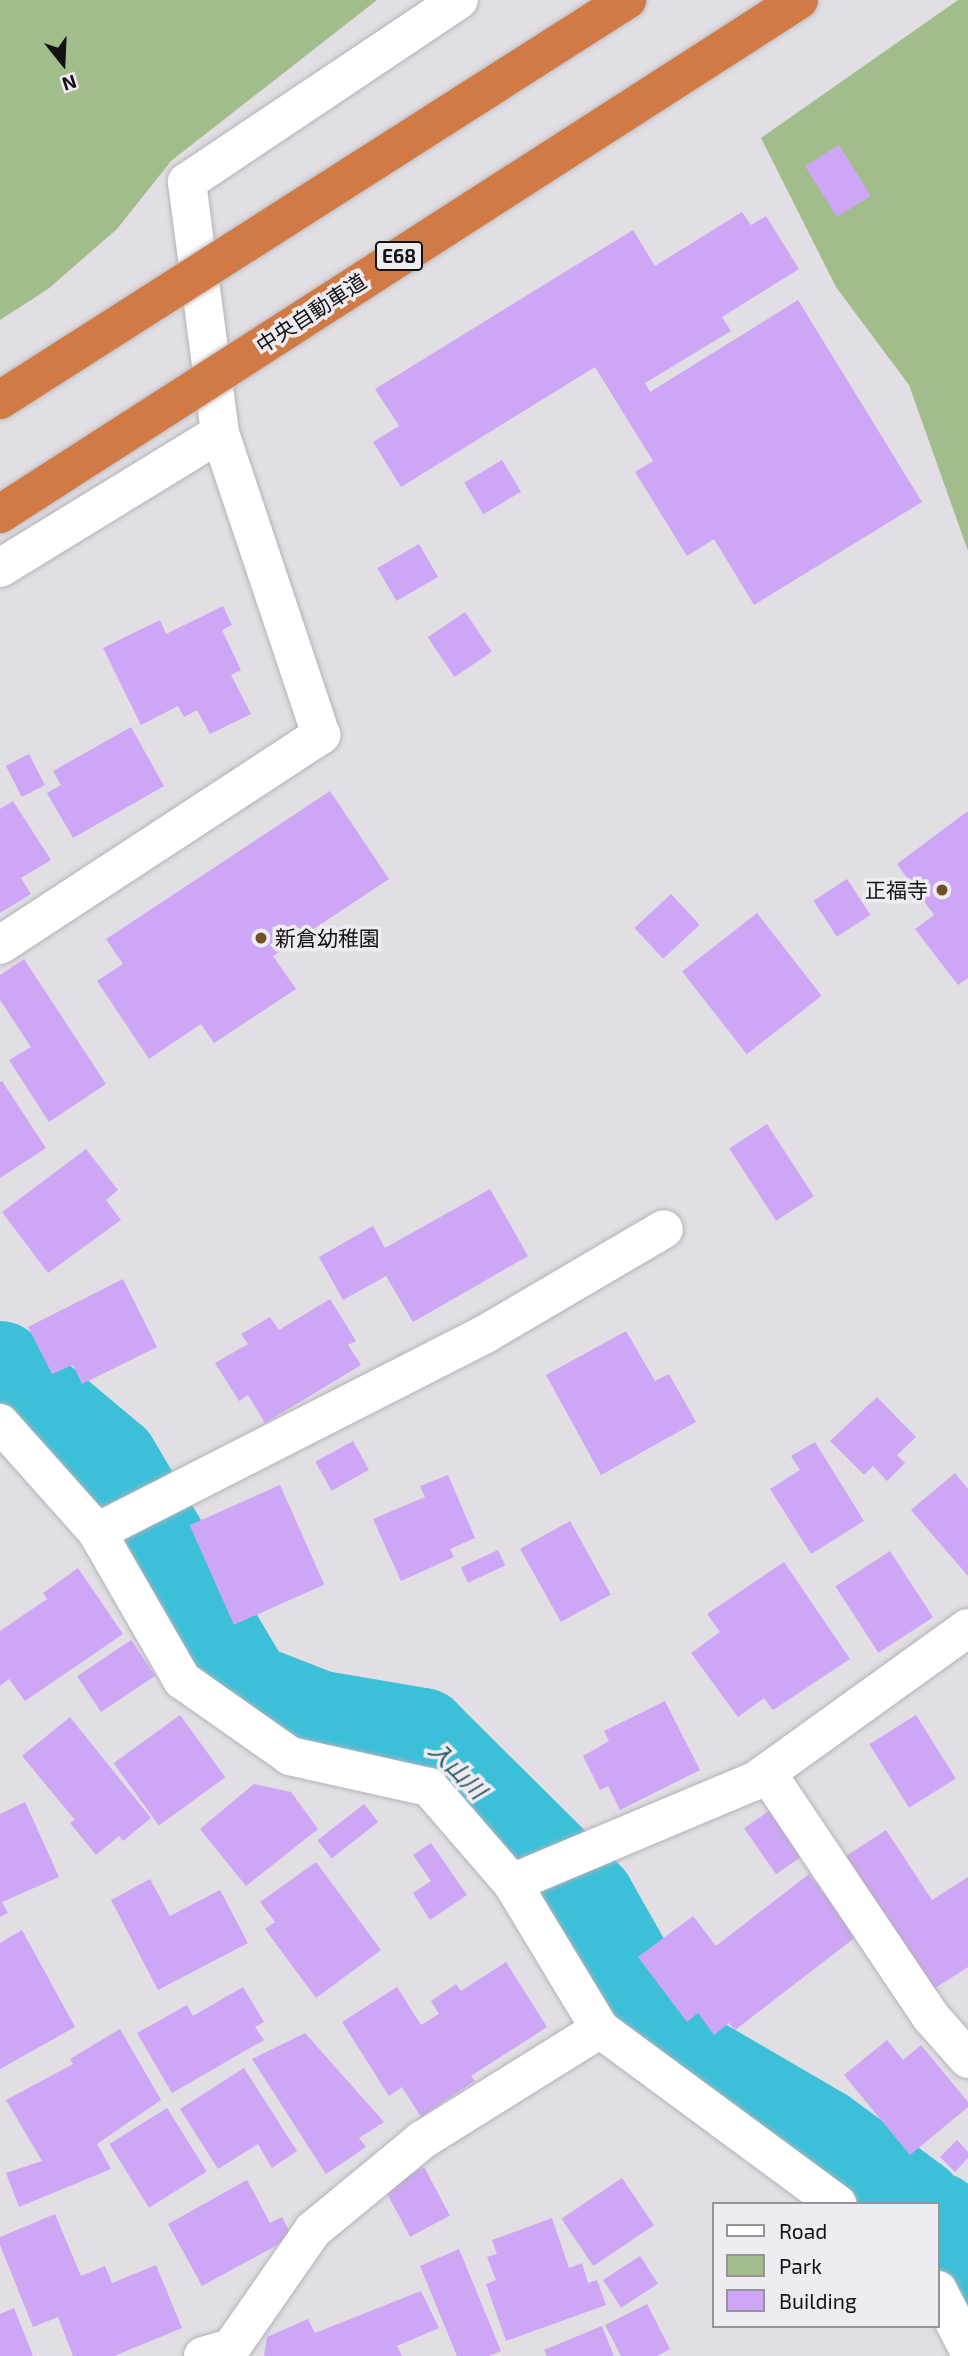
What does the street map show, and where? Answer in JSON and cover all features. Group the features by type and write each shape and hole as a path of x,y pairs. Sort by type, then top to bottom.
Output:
{"highway":[{"path":"0,400 627,0"},
{"name":"中央自動車道","path":"0,514 799,0"}],"street":[{"path":"0,945 321,736 220,433 187,182 459,0"},
{"path":"0,568 220,433"},
{"path":"109,1527 487,1333 664,1229"},
{"path":"0,1423 109,1527 182,1680 290,1756 429,1787 518,1880 600,2029 834,2202"},
{"path":"518,1880 755,1781 968,1628"},
{"path":"767,1773 931,2017 968,2059"},
{"path":"224,2353 313,2230 422,2140 600,2029"},
{"path":"940,2294 968,2349"}],"green space":[{"path":"0,0 377,0 171,161 117,229 48,289 0,320"},
{"path":"958,0 968,0 968,551 909,385 836,287 761,138"}],"building":[{"path":"839,145 871,196 837,217 805,166"},
{"path":"742,212 751,225 766,216 799,269 722,317 731,331 645,383 650,392 798,300 922,502 754,605 714,539 687,556 635,472 653,461 595,367 401,487 373,442 399,426 375,389 633,230 655,266"},
{"path":"502,460 521,492 483,514 464,483"},
{"path":"419,544 438,577 396,601 377,568"},
{"path":"223,606 232,625 222,630 241,670 231,675 251,714 210,734 197,710 184,717 178,706 141,725 103,648 160,620 166,634"},
{"path":"465,612 492,652 455,677 428,637"},
{"path":"131,727 164,786 73,838 47,793 61,785 53,771"},
{"path":"29,754 45,785 22,797 6,766"},
{"path":"330,791 389,879 273,956 296,989 214,1043 201,1024 149,1059 97,981 123,964 106,939"},
{"path":"13,801 51,860 21,878 31,894 0,913 0,809"},
{"name":"正福寺","path":"968,811 968,978 958,985 915,929 934,915 897,864"},
{"path":"847,879 870,915 837,937 813,901"},
{"path":"671,894 700,925 663,959 634,928"},
{"path":"757,913 822,996 747,1054 682,971"},
{"path":"24,959 106,1084 49,1122 9,1060 31,1047 0,1000 0,975"},
{"path":"2,1081 46,1148 0,1178 0,1082"},
{"path":"767,1124 814,1196 776,1221 729,1149"},
{"path":"86,1149 118,1190 106,1200 121,1220 48,1273 2,1212"},
{"path":"490,1189 528,1256 413,1322 386,1276 343,1300 319,1257 373,1226 385,1248"},
{"path":"123,1279 157,1347 82,1384 73,1365 52,1374 28,1327"},
{"path":"330,1299 356,1341 348,1345 361,1365 265,1423 248,1395 239,1401 215,1363 248,1344 241,1334 270,1317 279,1330"},
{"path":"626,1331 655,1381 669,1374 696,1422 601,1475 546,1375"},
{"path":"877,1397 916,1437 897,1455 905,1463 887,1481 873,1466 864,1475 830,1441"},
{"path":"353,1441 369,1470 331,1491 315,1462"},
{"path":"815,1442 864,1521 811,1554 770,1489 800,1470 791,1456"},
{"path":"955,1473 968,1489 968,1576 911,1510"},
{"path":"448,1475 475,1538 450,1549 454,1557 401,1581 373,1519 425,1497 420,1486"},
{"path":"280,1485 324,1585 234,1625 190,1525"},
{"path":"570,1521 611,1594 561,1622 520,1549"},
{"path":"498,1550 505,1565 468,1583 461,1567"},
{"path":"890,1551 933,1617 879,1653 835,1586"},
{"path":"784,1562 850,1659 773,1710 764,1698 738,1717 691,1653 720,1632 707,1614"},
{"path":"78,1568 123,1634 25,1701 9,1679 0,1686 0,1631 47,1599 43,1593"},
{"path":"131,1640 155,1676 101,1712 77,1676"},
{"path":"665,1701 700,1770 620,1810 608,1786 600,1790 583,1756 609,1741 604,1731"},
{"path":"180,1715 225,1777 159,1825 114,1763"},
{"path":"916,1715 956,1779 909,1808 869,1744"},
{"path":"70,1717 151,1818 123,1841 119,1836 96,1855 70,1823 75,1820 22,1756"},
{"path":"254,1784 291,1792 318,1829 246,1886 200,1829"},
{"path":"25,1802 59,1877 2,1902 8,1913 0,1917 0,1814"},
{"path":"364,1804 378,1822 332,1858 318,1840"},
{"path":"776,1806 808,1852 776,1874 744,1828"},
{"path":"886,1830 932,1900 968,1877 968,1967 932,1990 846,1856"},
{"path":"431,1843 467,1895 430,1920 413,1893 431,1881 413,1855"},
{"path":"316,1862 381,1950 316,1998 265,1929 275,1922 260,1902"},
{"path":"809,1874 857,1936 735,2030 729,2023 714,2035 698,2013 687,2022 638,1957 693,1916 716,1946"},
{"path":"150,1879 170,1916 220,1890 248,1943 158,1990 111,1900"},
{"path":"22,1930 75,2027 0,2069 0,1943"},
{"path":"506,1962 547,2027 471,2076 475,2081 421,2117 402,2087 389,2096 342,2022 397,1987 421,2025 439,2014 431,2001 456,1984 461,1991"},
{"path":"243,1987 264,2022 255,2027 264,2040 172,2093 137,2033 187,2005 193,2016"},
{"path":"120,2029 161,2100 97,2144 111,2169 19,2207 6,2173 42,2161 6,2100 73,2064 70,2059"},
{"path":"305,2033 384,2122 359,2138 366,2147 326,2174 252,2059"},
{"path":"887,2040 903,2060 921,2045 968,2102 968,2107 910,2155 844,2075"},
{"path":"244,2068 297,2151 272,2168 258,2144 218,2169 180,2109"},
{"path":"167,2108 207,2172 149,2208 109,2144"},
{"path":"957,2140 968,2152 968,2158 955,2172 940,2157"},
{"path":"424,2167 450,2216 410,2237 384,2188"},
{"path":"622,2178 654,2225 593,2266 561,2219"},
{"path":"247,2180 270,2223 282,2217 292,2237 202,2286 168,2224"},
{"path":"55,2214 81,2276 105,2266 112,2283 156,2265 182,2328 114,2356 73,2356 58,2317 33,2327 0,2245 0,2237"},
{"path":"552,2218 569,2268 582,2263 588,2283 597,2280 606,2305 506,2341 486,2284 496,2280 487,2257 497,2254 492,2240"},
{"path":"459,2249 501,2351 489,2356 457,2356 420,2266"},
{"path":"640,2256 658,2284 621,2308 603,2280"},
{"path":"421,2291 439,2328 397,2346 402,2356 264,2356 267,2337 308,2319 315,2333"},
{"path":"647,2304 670,2349 657,2356 621,2356 605,2325"},
{"path":"14,2308 33,2356 0,2356 0,2314"},
{"path":"602,2326 614,2356 547,2356 544,2350"}],"waterway":[{"name":"入山川","path":"0,1368 112,1462 246,1689 317,1717 422,1735 588,1900 671,2047 822,2135 913,2202"},
{"name":"入山川","path":"940,2221 948,2227 968,2264"}],"place":[{"name":"正福寺","path":"942,890"},
{"name":"新倉幼稚園","path":"261,938"}]}
